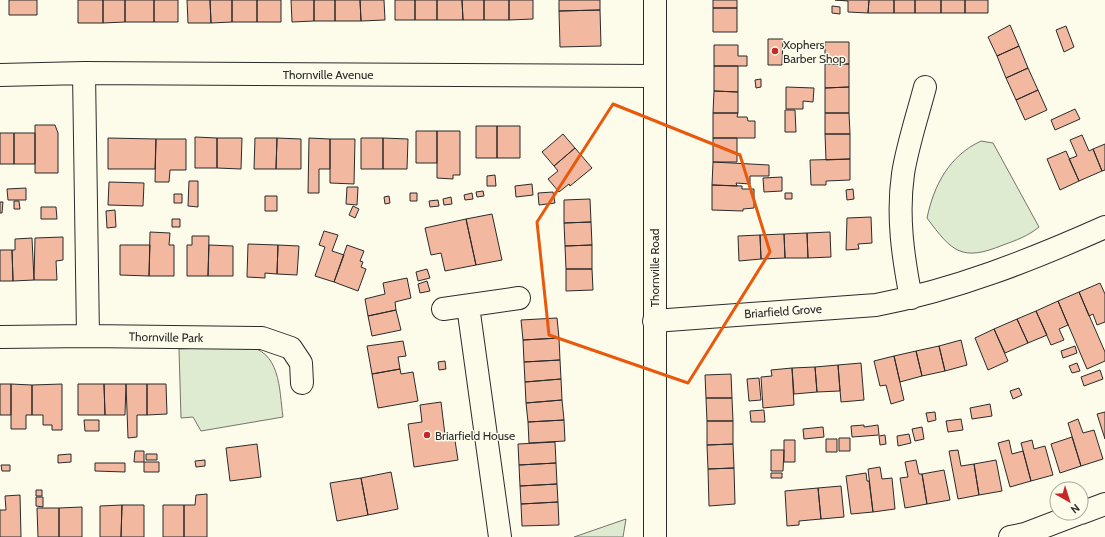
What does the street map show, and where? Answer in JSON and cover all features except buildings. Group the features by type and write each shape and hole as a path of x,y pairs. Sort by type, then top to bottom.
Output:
{"street":[{"name":"Thornville Road","path":"655,0 655,537"},
{"name":"Thornville Avenue","path":"0,75 84,73 655,76"},
{"path":"84,73 88,336"},
{"path":"911,298 904,263 901,232 903,173 925,87"},
{"name":"Briarfield Grove","path":"654,321 876,305 911,298 951,287 1038,256 1105,227"},
{"path":"443,309 520,298"},
{"path":"468,306 500,537"},
{"name":"Thornville Park","path":"0,337 88,336 262,338 291,348 301,363 302,384"},
{"path":"1089,510 1105,504"},
{"path":"1010,537 1025,534 1059,521"}],"highlighted area":[{"path":"613,104 740,155 770,252 688,383 549,335 537,222"}],"green space":[{"path":"981,141 993,143 1039,227 1022,238 989,250 977,253 968,253 959,251 951,246 927,218 939,183 952,163 970,147"},
{"path":"245,346 257,349 266,355 272,363 279,383 283,417 201,431 193,417 181,418 179,349"},
{"path":"626,519 623,537 574,537"}],"place":[{"name":"Xophers Barber Shop","path":"775,51"},
{"name":"Briarfield House","path":"427,435"}]}
